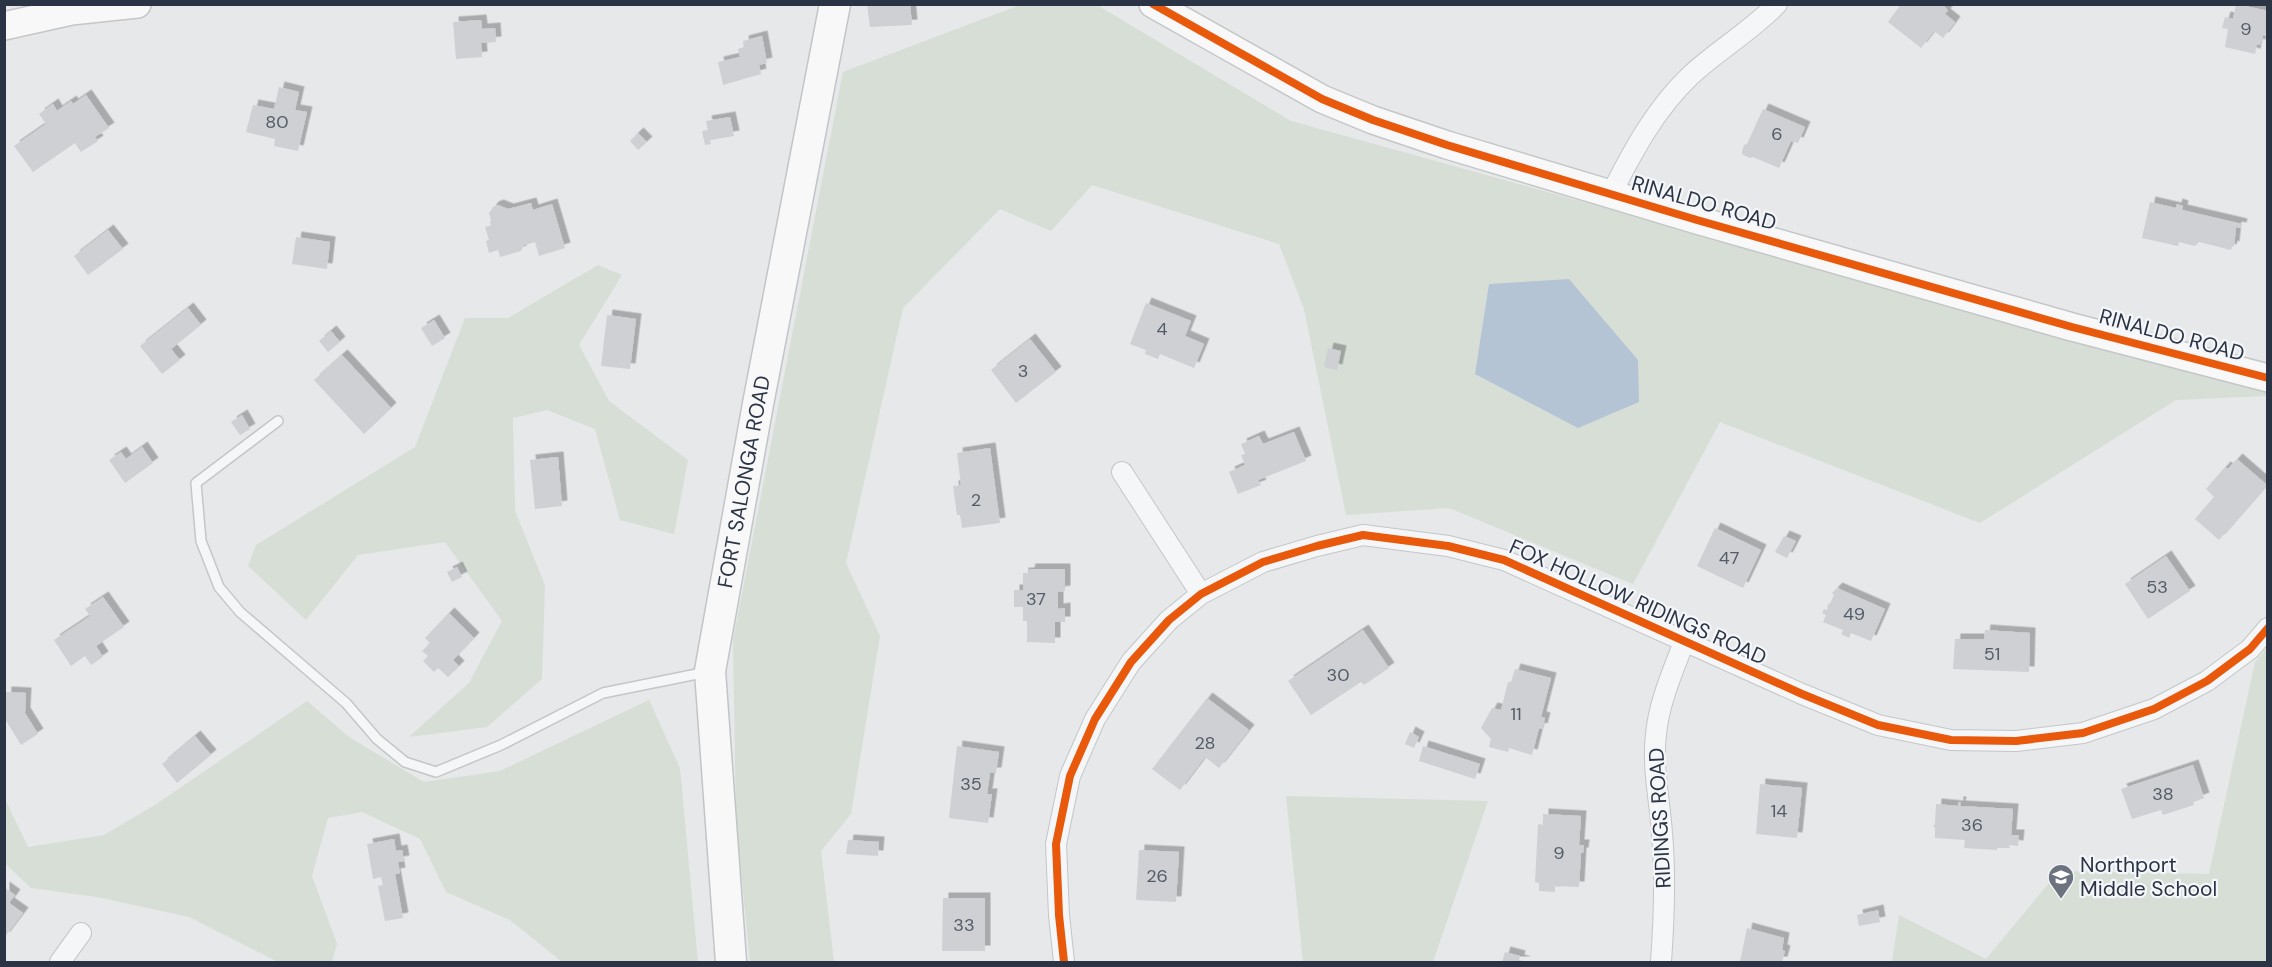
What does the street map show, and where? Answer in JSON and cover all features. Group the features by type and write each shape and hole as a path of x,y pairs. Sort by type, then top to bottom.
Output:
{"main road":[{"name":"FORT SALONGA ROAD","path":"731,963 710,671 758,404 835,4"}],"street":[{"path":"4,26 71,11 137,4"},
{"name":"RINALDO ROAD","path":"1153,4 1322,99 1447,146 2072,327 2268,378"},
{"path":"1611,194 1639,139 1663,106 1691,75 1777,4"},
{"path":"1122,472 1201,594"},
{"name":"FOX HOLLOW RIDINGS ROAD","path":"1064,963 1056,844 1070,776 1095,719 1131,662 1168,620 1201,594 1263,562 1363,535 1448,546 1504,560 1683,642 1878,725 1951,740 2016,741 2083,734 2154,709 2207,681 2250,649 2268,628"},
{"name":"RIDINGS ROAD","path":"1661,963 1664,915 1662,835 1655,776 1656,733 1666,689 1683,642"},
{"path":"60,963 81,933"}],"lane":[{"path":"278,421 196,483 201,541 219,586 240,612 346,703 377,739 405,762 436,772 501,746 603,693 710,671"}],"shaded area":[{"path":"1020,5 1097,5 1291,121 2267,391 2267,396 2176,400 1980,523 1720,422 1633,584 1449,508 1346,515 1304,309 1279,244 1092,185 1051,231 1000,209 903,308 846,563 880,636 851,814 821,851 834,962 750,962 736,819 733,640 843,72"},
{"path":"598,265 622,275 579,345 609,401 688,460 674,534 620,520 595,429 547,410 513,418 515,511 545,585 542,679 487,727 409,737 469,683 502,621 445,542 358,555 306,620 248,566 256,545 415,447 465,318 508,318"},
{"path":"2267,648 2267,962 1892,962 1899,915 1986,959 2059,871 2209,874 2255,662"},
{"path":"649,700 680,768 698,962 562,962 510,920 446,892 420,839 362,812 328,818 312,876 337,944 332,962 278,962 189,917 97,897 31,888 5,863 5,799 28,847 104,835 155,805 307,701 349,737 424,782 500,771"},
{"path":"1286,796 1488,801 1433,962 1303,962"}],"water":[{"path":"1569,279 1638,360 1639,402 1578,428 1475,374 1489,284"}],"building":[{"path":"867,4 910,4 912,25 870,27"},
{"path":"1901,4 1942,4 1948,10 1945,14 1955,22 1943,38 1934,31 1921,48 1888,22"},
{"path":"2236,4 2268,11 2268,36 2263,35 2260,45 2257,44 2255,54 2225,47 2228,29 2222,28 2225,17 2233,19"},
{"path":"481,20 482,29 495,28 496,42 481,43 482,57 456,59 453,22"},
{"path":"762,36 767,63 759,65 761,74 723,85 718,62 740,57 738,49 744,47 743,41"},
{"path":"279,87 299,92 295,110 307,112 298,151 274,146 275,139 246,132 253,105 274,109"},
{"path":"86,95 109,128 95,137 98,141 81,152 75,143 33,172 14,146 46,124 39,114 53,104 57,111 71,101 73,104"},
{"path":"1763,109 1805,127 1798,143 1791,141 1779,168 1743,155 1742,152"},
{"path":"730,117 734,136 710,140 711,144 705,145 702,131 708,130 706,121"},
{"path":"638,133 647,142 638,150 630,141"},
{"path":"2150,202 2176,208 2177,204 2183,206 2182,210 2242,224 2241,228 2236,227 2234,247 2232,246 2231,250 2199,242 2195,246 2179,242 2178,246 2142,238"},
{"path":"531,203 533,210 552,204 565,248 539,256 535,242 524,245 521,251 500,257 498,250 489,253 486,241 489,240 485,227 492,225 489,213 493,207 498,205 508,209"},
{"path":"108,230 123,249 88,275 74,256"},
{"path":"296,237 330,242 327,269 292,264"},
{"path":"1146,303 1191,321 1185,336 1204,344 1194,368 1160,354 1158,359 1145,354 1146,350 1130,344"},
{"path":"188,308 201,325 171,349 180,360 162,374 140,346"},
{"path":"607,315 636,319 630,369 601,366"},
{"path":"434,320 445,338 432,346 421,328"},
{"path":"331,331 340,342 328,352 319,341"},
{"path":"1030,339 1056,372 1016,403 991,370"},
{"path":"1328,348 1341,351 1337,370 1324,367"},
{"path":"342,355 391,408 364,434 314,380"},
{"path":"242,415 250,429 240,435 231,422"},
{"path":"1294,432 1306,461 1258,480 1261,485 1238,494 1229,472 1245,465 1241,455 1245,454 1241,444 1259,436 1263,444"},
{"path":"142,447 153,463 125,483 109,460 121,452 126,459"},
{"path":"990,448 1000,523 962,528 960,515 957,515 953,486 961,485 957,453"},
{"path":"558,457 562,506 535,509 530,460"},
{"path":"2237,459 2267,485 2219,540 2195,519 2214,497 2206,489 2225,467 2228,469"},
{"path":"1715,528 1761,550 1743,588 1697,566"},
{"path":"1784,536 1796,541 1787,558 1775,552"},
{"path":"2166,556 2190,591 2148,619 2125,584"},
{"path":"457,567 462,577 452,582 447,572"},
{"path":"1030,569 1065,569 1065,591 1058,592 1058,609 1065,608 1065,622 1055,622 1055,643 1027,642 1027,621 1023,621 1023,607 1014,607 1014,590 1023,590 1023,573 1029,573"},
{"path":"1837,588 1885,609 1871,641 1851,633 1849,638 1841,634 1843,630 1823,622 1826,615 1822,613 1824,609 1827,610 1834,595 1832,593"},
{"path":"103,597 124,627 96,646 103,657 91,665 85,656 71,666 54,640 90,616 85,609"},
{"path":"449,613 474,638 453,660 459,666 448,677 438,668 434,672 423,661 428,656 422,651 430,643 425,638"},
{"path":"1363,630 1389,668 1364,685 1361,682 1311,715 1288,681"},
{"path":"1985,630 2030,633 2029,672 1953,669 1955,639 1984,639"},
{"path":"1515,669 1551,678 1541,717 1545,718 1542,729 1539,728 1532,755 1509,748 1508,752 1489,747 1491,739 1481,728 1492,708 1501,710 1508,682 1511,682"},
{"path":"6,692 26,693 25,713 38,734 21,745 5,719"},
{"path":"1207,698 1249,730 1219,768 1205,757 1180,790 1152,769"},
{"path":"1410,732 1419,737 1414,748 1405,744"},
{"path":"195,736 211,755 177,783 162,764"},
{"path":"957,746 999,752 996,773 990,773 987,794 992,794 988,823 949,818"},
{"path":"1423,746 1480,764 1475,779 1419,761"},
{"path":"2193,765 2204,798 2193,802 2194,805 2163,815 2161,810 2132,819 2121,789"},
{"path":"1760,784 1802,788 1797,838 1756,834"},
{"path":"1958,802 1961,802 1960,806 2013,809 2011,835 2019,835 2018,846 2009,845 2010,848 1997,848 1997,850 1964,848 1965,840 1935,838 1935,827 1933,827 1936,804 1958,806"},
{"path":"1543,814 1581,816 1579,845 1584,845 1583,853 1581,853 1579,887 1555,886 1555,892 1539,891 1539,883 1535,882 1538,824 1543,825"},
{"path":"394,839 396,851 402,850 404,861 398,862 400,873 395,874 403,918 385,921 378,886 383,885 381,877 373,879 367,844"},
{"path":"848,840 879,842 878,856 846,854"},
{"path":"1139,850 1179,852 1176,902 1136,900"},
{"path":"4,887 15,895 9,903 23,913 4,938"},
{"path":"943,898 985,898 985,951 942,951"},
{"path":"1878,910 1880,922 1859,926 1857,915"},
{"path":"1747,928 1784,938 1782,950 1785,951 1782,962 1740,962"},
{"path":"1505,952 1520,956 1519,960 1526,962 1502,962"}],"cycle path":[{"path":"1153,4 1322,99 1373,120 1447,145 1697,220 2072,327 2268,378"},
{"path":"1064,962 1059,915 1056,844 1070,776 1095,719 1131,662 1169,620 1201,594 1263,562 1317,546 1363,535 1448,546 1504,560 1802,694 1878,725 1951,740 2016,741 2083,733 2154,709 2207,681 2250,649 2268,628"}],"place":[{"name":"Northport Middle School","path":"2061,900"}]}
